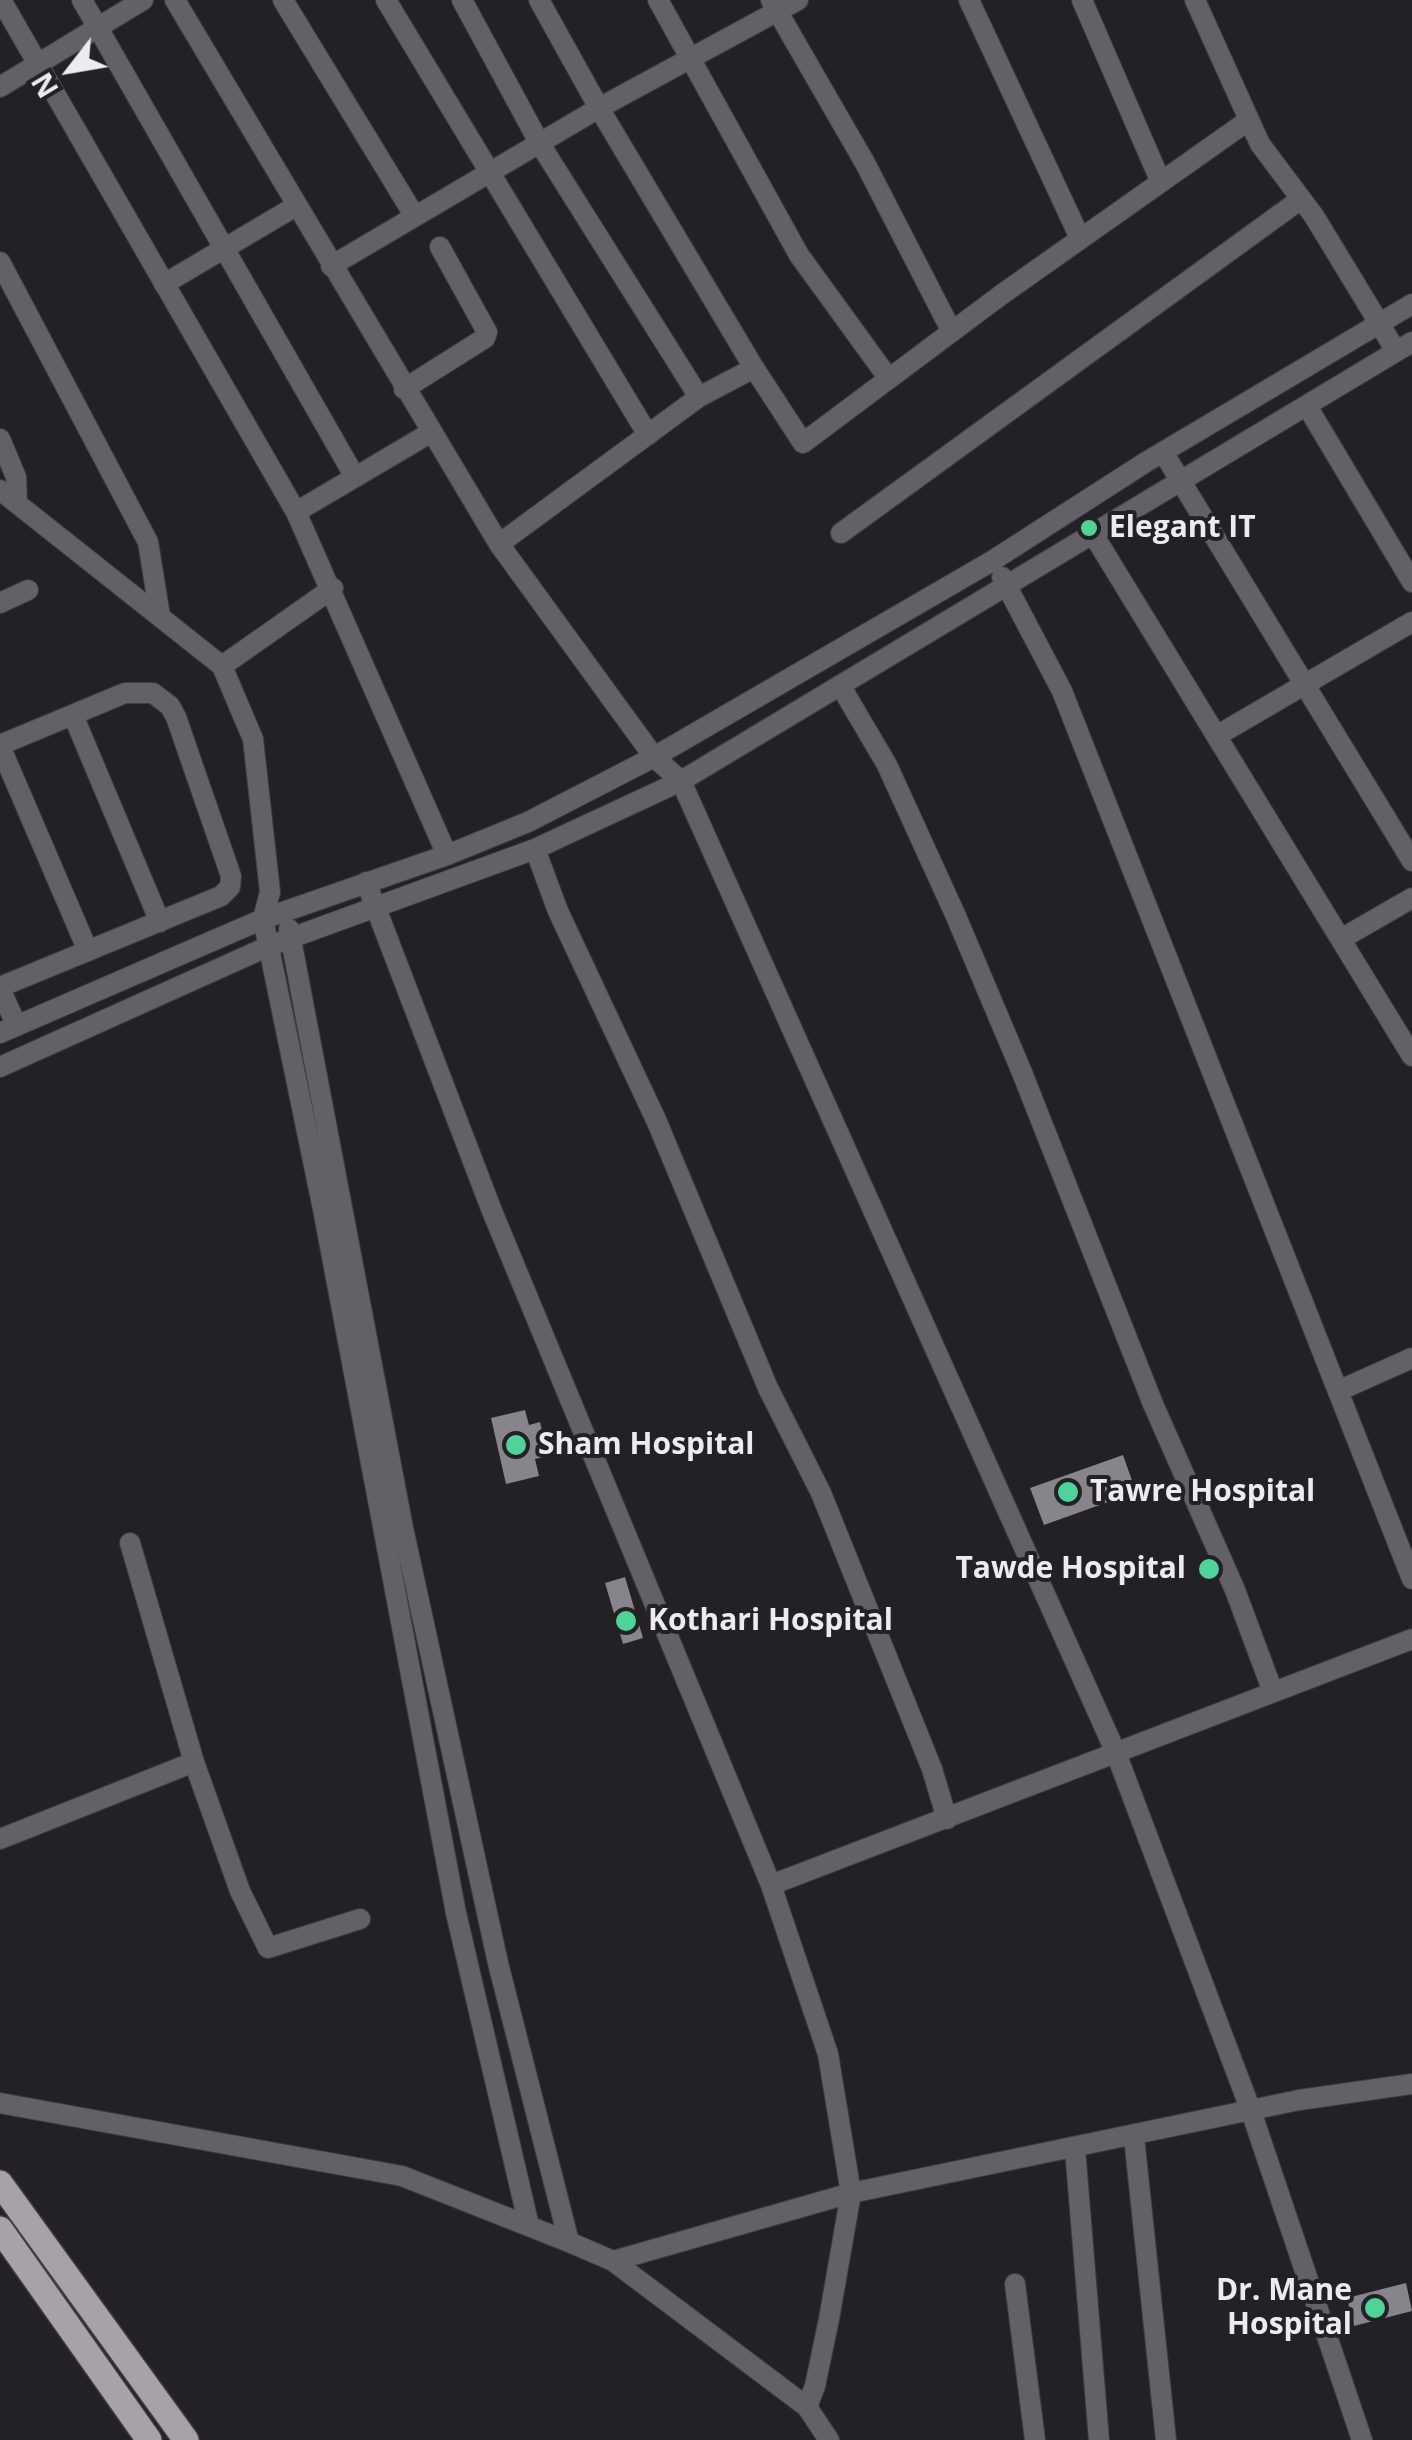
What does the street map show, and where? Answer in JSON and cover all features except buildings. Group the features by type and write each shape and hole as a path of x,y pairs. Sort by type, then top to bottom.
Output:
{"main road":[{"path":"0,2183 186,2440"},
{"path":"0,2228 149,2440"}],"street":[{"path":"0,0 296,512 447,855"},
{"path":"82,0 355,477"},
{"path":"0,87 143,0"},
{"path":"175,0 498,544 654,757 681,781 1116,1753 1251,2111 1362,2440"},
{"path":"283,0 414,215"},
{"path":"386,0 648,435"},
{"path":"462,0 540,144 699,397"},
{"path":"538,0 754,368 803,443 1160,180 1249,120"},
{"path":"658,0 799,255 889,379"},
{"path":"331,266 599,108 689,61 774,6 798,0"},
{"path":"969,0 1080,238"},
{"path":"1082,0 1160,180"},
{"path":"0,1068 270,946 535,849 681,781 1404,346 1378,322 1301,199 1260,144 1195,0"},
{"path":"774,6 865,163 952,332"},
{"path":"841,533 1301,199"},
{"path":"164,284 296,206"},
{"path":"404,388 485,338 486,332 440,247"},
{"path":"0,262 148,542 160,616"},
{"path":"88,951 0,745 125,693 153,693 170,706 176,718 232,876 230,887 221,896 0,988 8,1030 263,919 447,855 528,822 654,757 992,562 1163,452 1412,304"},
{"path":"498,544 699,397 754,368"},
{"path":"1307,406 1412,582"},
{"path":"296,512 430,432"},
{"path":"0,439 16,477 8,496 222,666 253,739 270,892 263,919 456,1913 529,2226"},
{"path":"1163,452 1412,861"},
{"path":"1093,534 1412,1056"},
{"path":"1393,550 1412,539"},
{"path":"992,562 1062,690 1412,1579"},
{"path":"222,666 332,588"},
{"path":"0,603 28,590"},
{"path":"1218,736 1412,622"},
{"path":"840,685 887,765 955,914 1153,1404 1235,1590 1273,1692"},
{"path":"73,714 160,922"},
{"path":"535,849 558,911 658,1122 768,1388 834,1524 932,1769 946,1819"},
{"path":"366,882 492,1210 771,1885 828,2054 851,2194 826,2336 807,2407"},
{"path":"270,892 285,912 292,938 409,1552 498,1964 569,2242"},
{"path":"1341,939 1412,898"},
{"path":"1338,1391 1412,1358"},
{"path":"130,1544 194,1762 240,1891 268,1948 360,1918"},
{"path":"387,1556 409,1552"},
{"path":"771,1885 1412,1638"},
{"path":"0,1839 194,1762"},
{"path":"613,2262 851,2194 1299,2100 1412,2084"},
{"path":"0,2103 402,2176 569,2242 613,2262 807,2407 829,2440"},
{"path":"1134,2137 1166,2440"},
{"path":"1075,2148 1099,2440"},
{"path":"1015,2284 1036,2440"}],"place":[{"name":"Elegant IT","path":"1089,528"},
{"name":"Sham Hospital","path":"516,1445"},
{"name":"Tawre Hospital","path":"1068,1492"},
{"name":"Tawde Hospital","path":"1209,1569"},
{"name":"Kothari Hospital","path":"626,1621"},
{"name":"Dr. Mane Hospital","path":"1375,2308"}]}
